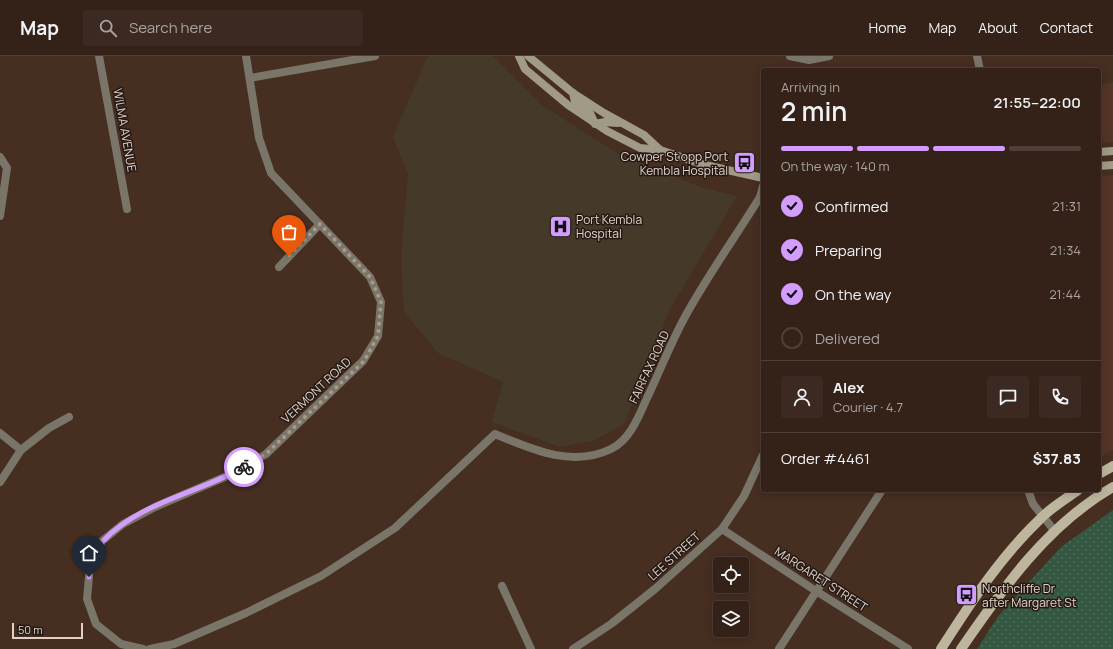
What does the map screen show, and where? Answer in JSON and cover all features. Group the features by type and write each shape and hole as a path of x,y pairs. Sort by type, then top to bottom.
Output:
{"main road":[{"path":"519,56 525,69 547,89 595,124 640,148 660,150 705,165 761,178"},
{"path":"528,56 573,93 644,135 660,150"},
{"path":"573,93 575,102 590,113 595,124"},
{"path":"595,124 612,122 625,125"},
{"path":"1101,152 1113,151"},
{"path":"1101,166 1113,165"},
{"path":"1101,473 1113,466"},
{"path":"961,649 1003,588 1054,530 1095,497 1113,487"},
{"path":"941,649 975,595 1004,557 1042,517 1075,492"}],"street":[{"name":"WILMA AVENUE","path":"99,56 127,209"},
{"name":"VERMONT ROAD","path":"143,649 121,644 96,624 87,599 90,566 102,541 123,524 155,507 228,476 266,454 364,361 378,336 381,302 370,277 271,173 259,138 246,56"},
{"path":"250,78 375,56"},
{"path":"790,56 809,60 830,56"},
{"path":"977,56 980,68"},
{"path":"0,157 6,168 0,216"},
{"name":"FAIRFAX ROAD","path":"150,649 174,644 246,613 321,576 395,528 495,434 561,458 591,456 612,449 625,438 636,422 686,315 761,193"},
{"path":"278,267 320,224"},
{"path":"0,482 21,450 49,428 69,417"},
{"path":"0,433 21,450"},
{"name":"LEE STREET","path":"574,649 611,624 655,589 722,529 744,496 761,459"},
{"path":"779,649 881,492"},
{"path":"1029,492 1042,517 1054,530"},
{"name":"MARGARET STREET","path":"722,529 816,592 908,649"},
{"path":"502,586 531,649"}],"shaded area":[{"name":"Port Kembla Hospital","path":"431,56 493,56 543,106 620,155 703,188 737,196 670,309 624,424 595,440 560,447 492,422 503,382 438,353 404,312 401,257 408,174 393,137 427,58"},
{"path":"1113,82 1113,142 1101,143 1101,85"},
{"path":"1113,175 1113,450 1101,457 1101,176"}],"green space":[{"path":"1113,510 1113,649 977,649 999,615 1061,547"}],"way so far":[{"path":"244,467 266,454 364,361 378,336 381,302 370,277 320,224 289,256"}],"place":[{"name":"Cowper St opp Port Kembla Hospital","path":"744,163"},
{"name":"Port Kembla Hospital","path":"561,226"},
{"name":"Northcliffe Dr after Margaret St","path":"966,595"}],"route":[{"path":"89,577 90,566 102,541 123,524 155,507 228,476 244,467"}]}
